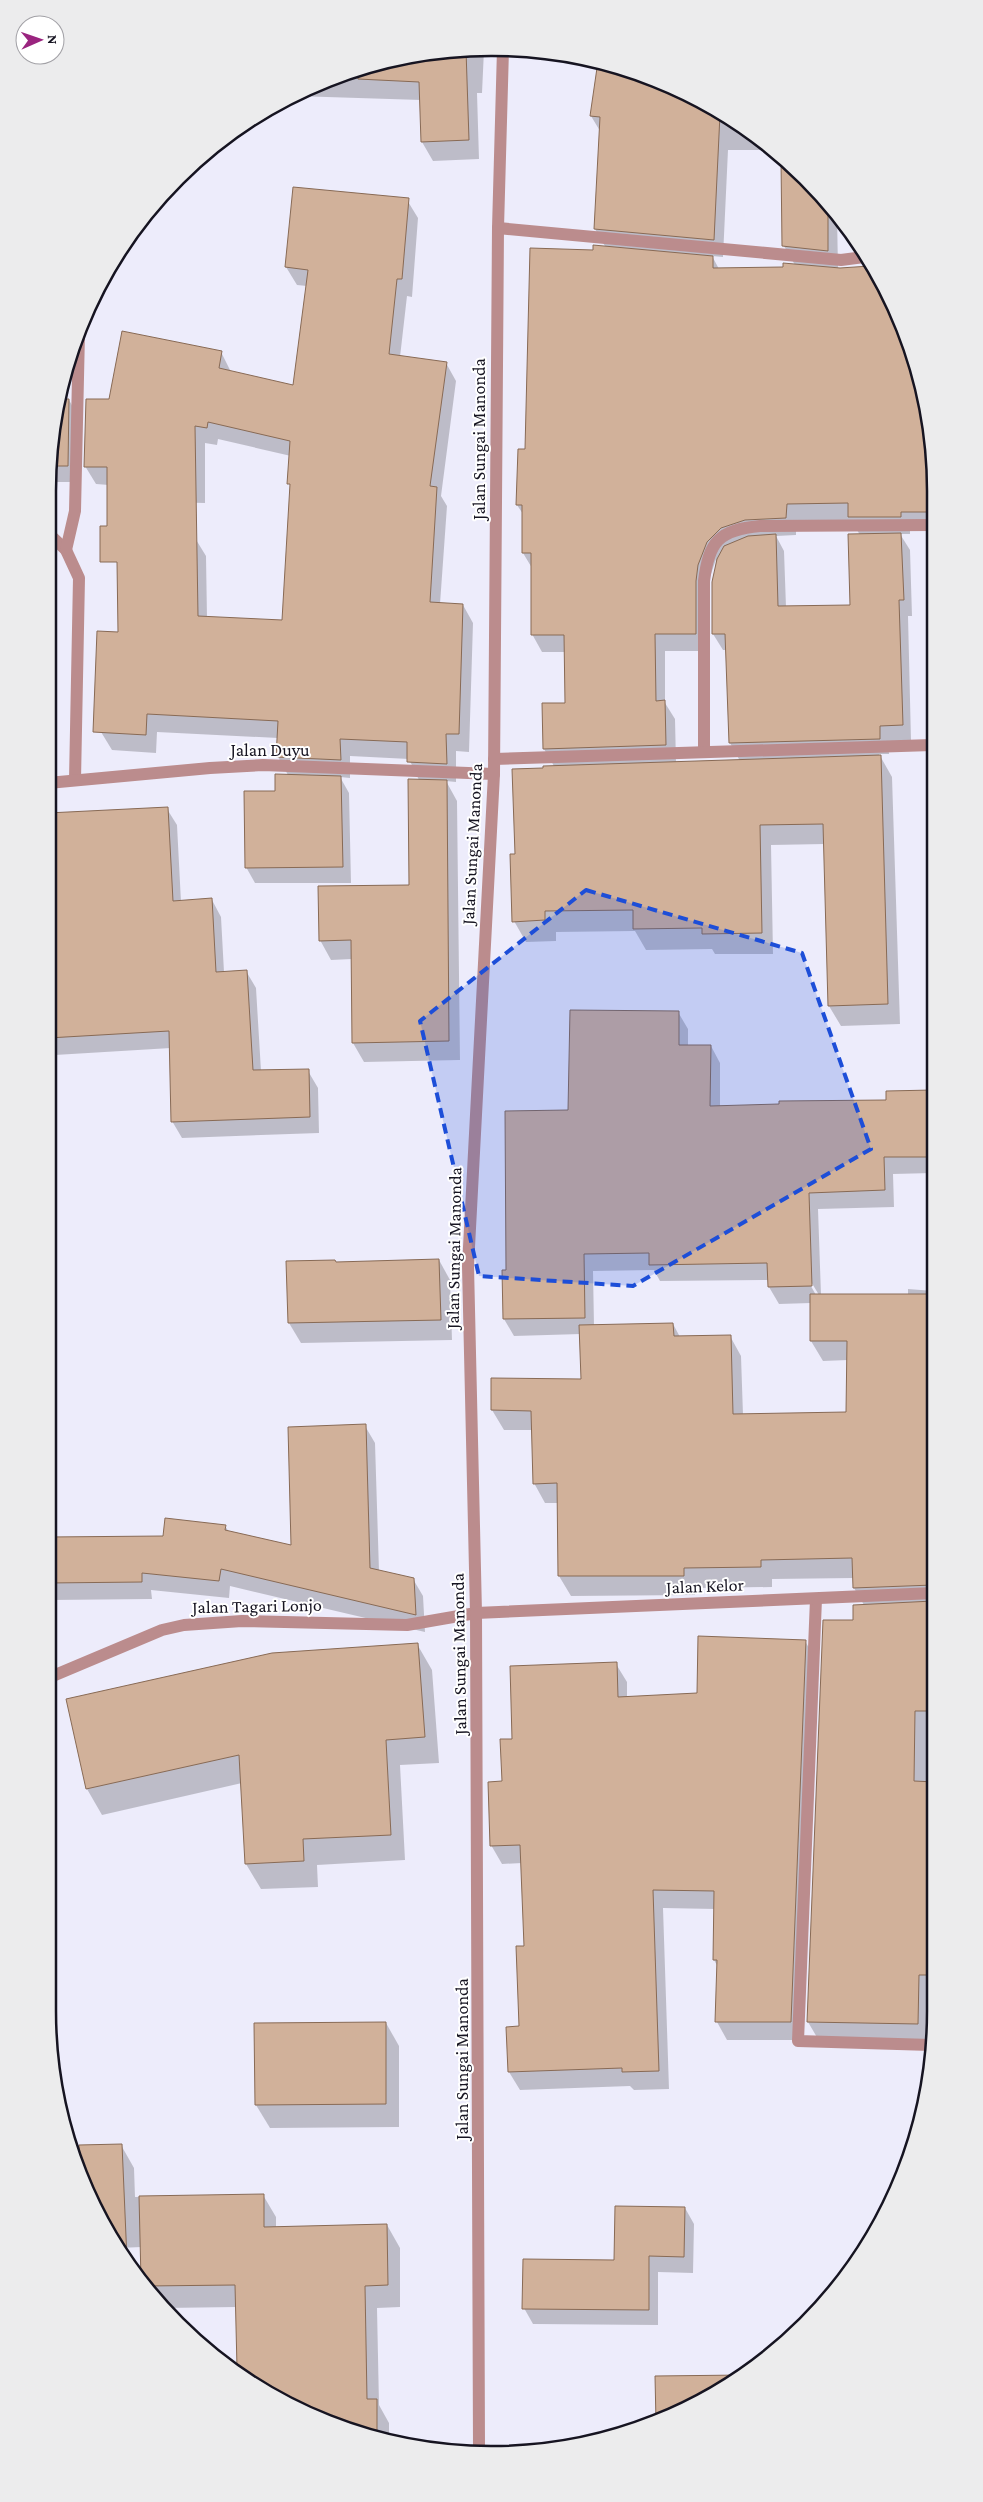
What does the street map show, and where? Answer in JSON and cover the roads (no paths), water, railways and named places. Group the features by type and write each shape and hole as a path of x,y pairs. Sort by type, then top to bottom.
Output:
{"street":[{"name":"Jalan Sungai Manonda","path":"480,2446 476,1613 468,1266 494,774 498,228 503,56"},
{"path":"498,228 842,260 858,258"},
{"path":"66,550 75,511 79,353"},
{"path":"704,752 704,581 709,556 719,538 736,529 760,526 927,525"},
{"path":"56,541 66,550 79,578 75,780"},
{"path":"494,759 927,745"},
{"name":"Jalan Duyu","path":"56,782 263,765 494,774"},
{"name":"Jalan Kelor","path":"476,1613 927,1593"},
{"path":"816,1599 798,2041 925,2045"},
{"name":"Jalan Tagari Lonjo","path":"56,1675 162,1630 184,1625 242,1621 407,1625 476,1613"}]}
